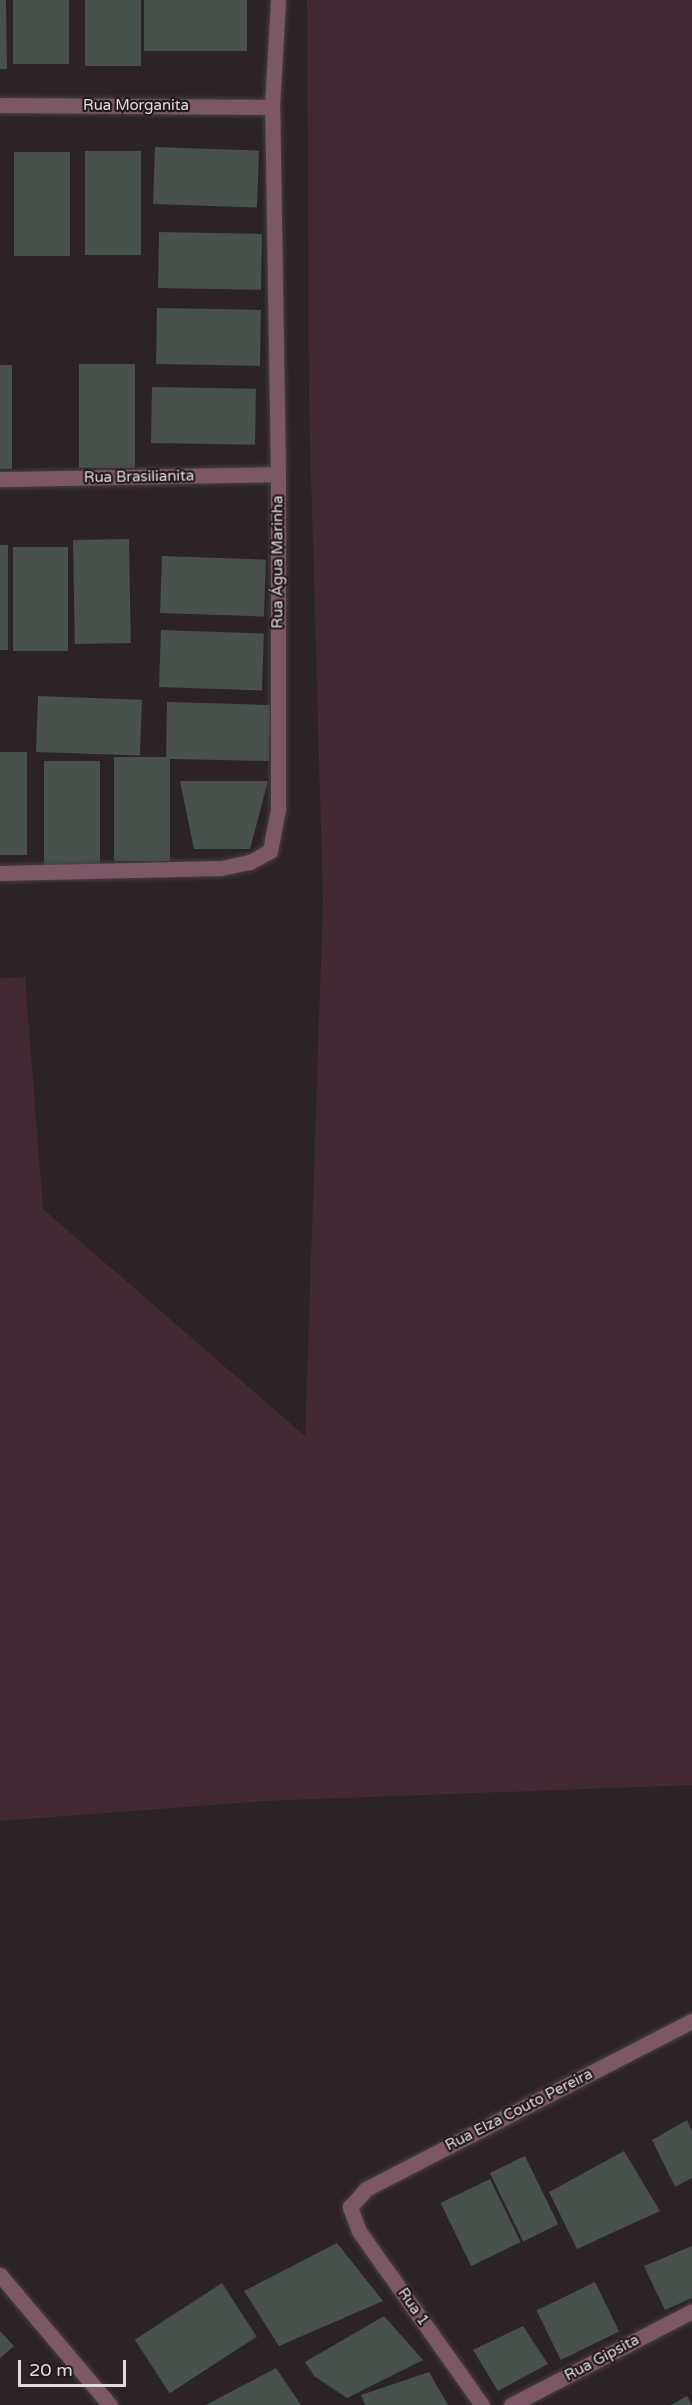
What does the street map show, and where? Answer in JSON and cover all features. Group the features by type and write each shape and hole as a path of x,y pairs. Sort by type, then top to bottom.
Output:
{"street":[{"name":"Rua Água Marinha","path":"0,873 221,868 250,862 270,851 278,809 278,474 272,107 278,0"},
{"name":"Rua Morganita","path":"0,105 272,107"},
{"name":"Rua Brasilianita","path":"0,479 278,474"},
{"name":"Rua Elza Couto Pereira","path":"350,2206 366,2189 692,2020"},
{"name":"Rua 1","path":"350,2206 359,2231 482,2405"},
{"path":"0,2275 110,2405"},
{"name":"Rua Gipsita","path":"511,2405 692,2311"}],"shaded area":[{"path":"307,0 692,0 692,1785 265,1801 0,1821 0,978 25,977 43,1209 305,1436 323,902 309,403"}],"building":[{"path":"0,0 6,0 7,69 0,69"},
{"path":"13,0 69,0 69,64 13,64"},
{"path":"85,0 141,0 141,66 85,66"},
{"path":"144,0 247,0 247,51 144,51"},
{"path":"155,147 259,151 257,208 153,204"},
{"path":"85,151 141,151 141,255 85,255"},
{"path":"14,152 70,152 70,256 14,256"},
{"path":"159,232 262,234 261,290 158,288"},
{"path":"157,308 261,310 260,366 156,364"},
{"path":"79,364 135,364 135,468 79,468"},
{"path":"0,365 12,365 12,469 0,469"},
{"path":"152,387 256,389 255,445 151,443"},
{"path":"129,539 131,643 75,644 73,540"},
{"path":"0,545 8,545 8,650 0,650"},
{"path":"13,547 68,547 68,651 13,651"},
{"path":"162,556 266,560 264,617 160,613"},
{"path":"161,630 264,634 262,691 159,687"},
{"path":"38,696 142,700 140,756 36,752"},
{"path":"167,702 270,705 269,761 170,759 170,861 114,861 114,757 166,757"},
{"path":"0,752 27,752 27,855 0,855"},
{"path":"44,761 100,761 100,865 44,865"},
{"path":"180,781 268,781 250,849 194,849"},
{"path":"687,2120 692,2131 692,2178 675,2187 652,2140"},
{"path":"624,2151 660,2211 577,2249 549,2192"},
{"path":"525,2156 558,2224 523,2241 490,2173"},
{"path":"490,2179 521,2242 471,2266 441,2203"},
{"path":"337,2243 383,2301 279,2346 244,2291"},
{"path":"692,2246 692,2298 665,2310 644,2266"},
{"path":"595,2282 619,2331 561,2360 537,2310"},
{"path":"222,2283 257,2337 170,2393 135,2340"},
{"path":"384,2316 423,2360 347,2398 314,2376 305,2362"},
{"path":"523,2326 548,2364 498,2391 473,2350"},
{"path":"0,2331 14,2346 0,2358"},
{"path":"276,2368 301,2405 206,2405"},
{"path":"429,2372 448,2405 365,2405 361,2395"},
{"path":"687,2396 692,2405 671,2405"}]}
